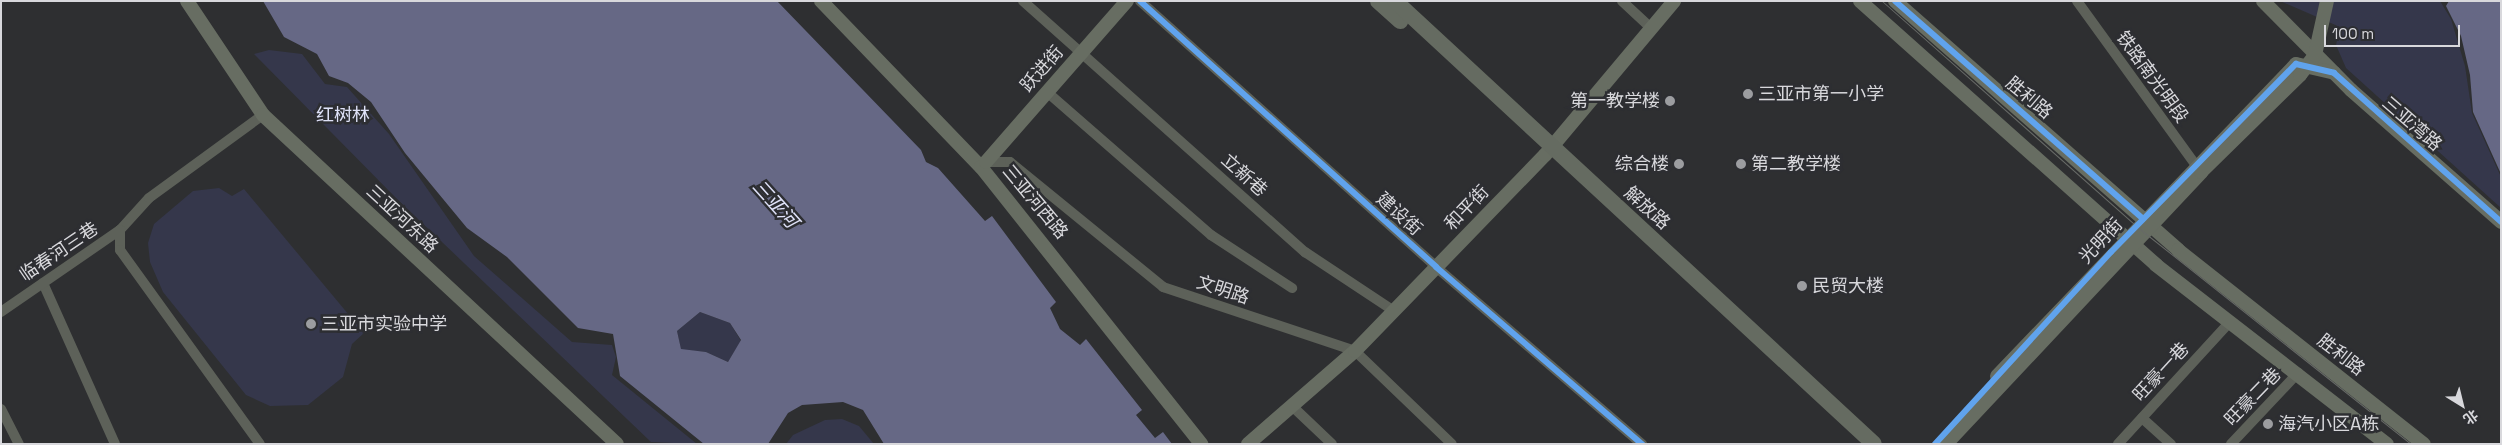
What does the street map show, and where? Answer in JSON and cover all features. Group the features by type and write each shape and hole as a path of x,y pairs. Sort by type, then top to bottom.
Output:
{"main road":[{"name":"三亚河东路","path":"187,1 262,115 617,444"},
{"name":"三亚河西路","path":"821,1 981,167 1201,444"},
{"name":"三亚河西路","path":"830,1 986,162 1210,444"},
{"name":"跃进街","path":"986,162 1126,1"},
{"name":"解放路","path":"1378,1 1874,444"},
{"name":"解放路","path":"1395,1 1548,151 1857,444"},
{"name":"和平街","path":"1248,444 1356,351 1548,151 1674,1"},
{"path":"1860,1 2129,241 2229,323 2298,373 2387,444"},
{"name":"胜利路","path":"1895,1 2147,223 2424,444"},
{"path":"2263,1 2306,62"},
{"path":"2306,62 2327,1"},
{"name":"光明街","path":"1934,444 2198,168 2306,62"},
{"name":"三亚湾路","path":"2306,62 2334,73 2501,222"},
{"name":"光明街","path":"1946,444 2129,241"}],"street":[{"name":"立新巷","path":"1023,1 1305,252 1394,311"},
{"name":"建设街","path":"1140,1 1436,267 1642,444"},
{"path":"1622,1 1651,28"},
{"name":"铁路南光明段","path":"2077,1 2198,168"},
{"path":"1047,92 1224,246 1292,288"},
{"path":"120,230 149,198 262,115"},
{"name":"文明路","path":"986,162 1010,162 1163,287 1356,351 1452,444"},
{"name":"临春河三巷","path":"120,230 120,250 260,444"},
{"name":"临春河三巷","path":"1,312 120,230"},
{"path":"43,283 115,444"},
{"name":"旺豪一巷","path":"2118,444 2229,323"},
{"name":"旺豪二巷","path":"2232,444 2298,373"},
{"path":"1292,406 1332,444"},
{"path":"1,409 19,444"},
{"path":"2142,418 2171,444"}],"green space":[{"path":"2280,1 2440,1 2451,19 2465,66 2472,113 2501,177 2501,208 2346,68 2336,45 2340,27"},
{"name":"红树林","path":"269,50 302,54 325,84 347,87 389,134 474,256 572,342 612,345 616,357 612,375 697,444 651,442 396,198 254,54"},
{"path":"219,188 232,196 244,189 364,333 352,344 343,377 308,405 270,406 246,395 163,292 150,262 148,243 154,224 193,191"},
{"path":"700,312 730,323 741,341 728,362 706,352 681,350 677,331"},
{"path":"842,419 859,426 874,444 786,444 793,435 825,420"}],"water":[{"name":"三亚河","path":"263,1 777,1 921,150 926,162 938,168 985,221 992,216 1056,302 1050,308 1060,329 1080,345 1086,339 1142,410 1136,415 1155,438 1163,432 1172,444 884,444 863,410 843,402 802,405 788,413 768,444 704,444 620,376 613,334 578,328 507,257 467,228 405,153 371,102 348,83 329,76 317,54 284,37","holes":["700,312 730,323 741,340 728,362 706,352 681,349 677,331"]},
{"path":"2449,1 2501,1 2501,174 2473,112 2470,75 2461,36 2446,6"}],"tram line":[{"path":"1882,1 2136,226 2411,444"}],"cycle path":[{"path":"1140,1 1436,267 1642,444"},
{"path":"1895,1 2143,219"},
{"path":"1935,444 2111,252 2296,64 2334,73 2501,222"}],"place":[{"name":"三亚市第一小学","path":"1748,94"},
{"name":"第一教学楼","path":"1670,101"},
{"name":"综合楼","path":"1679,164"},
{"name":"第二教学楼","path":"1741,164"},
{"name":"民贸大楼","path":"1802,286"},
{"name":"三亚市实验中学","path":"311,324"},
{"name":"海汽小区A栋","path":"2268,424"}]}
